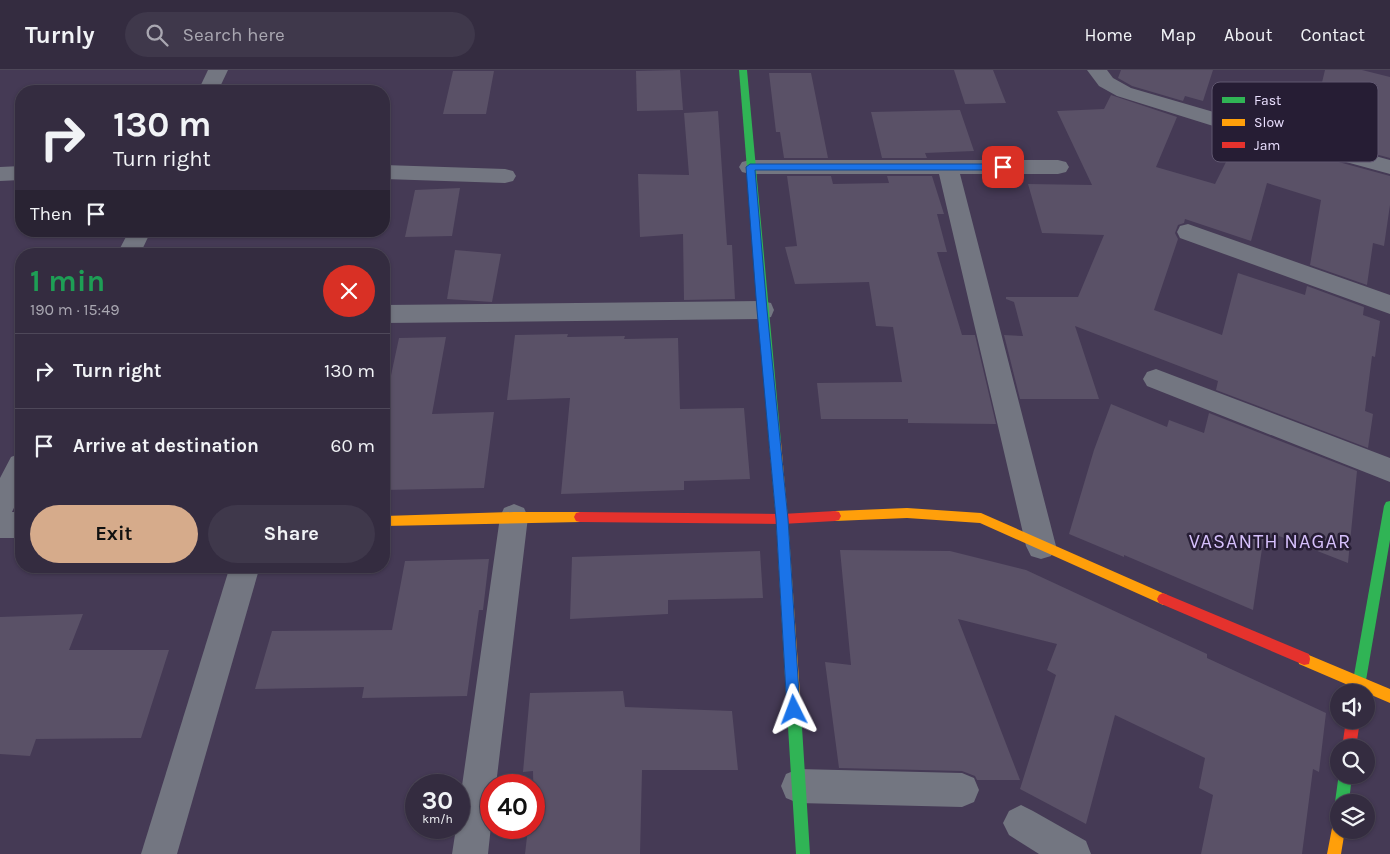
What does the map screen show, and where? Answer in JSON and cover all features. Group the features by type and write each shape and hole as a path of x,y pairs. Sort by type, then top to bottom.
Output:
{"street":[{"path":"211,85 218,70"},
{"path":"743,70 762,310 782,519 803,854"},
{"path":"1097,70 1106,82 1124,92 1212,118"},
{"path":"1372,162 1390,167"},
{"path":"750,167 1058,167"},
{"path":"948,167 1042,546"},
{"path":"390,172 505,176"},
{"path":"0,174 15,173"},
{"path":"1188,232 1390,305"},
{"path":"390,314 762,310"},
{"path":"1156,379 1390,470"},
{"path":"0,507 15,477"},
{"path":"1359,684 1390,506"},
{"path":"390,521 514,517 782,519 907,513 981,518 1351,684"},
{"path":"470,854 514,517"},
{"path":"0,525 15,525"},
{"path":"159,854 243,573"},
{"path":"1375,692 1390,696"},
{"path":"798,786 962,790"},
{"path":"1021,823 1073,854"},
{"path":"1334,854 1336,839"}],"building":[{"path":"680,70 683,110 637,111 636,71"},
{"path":"954,70 993,70 1006,103 965,104"},
{"path":"1121,70 1213,70 1203,101 1185,96 1183,101 1132,86 1118,78"},
{"path":"1325,70 1362,70 1390,77 1390,158 1378,155 1378,82 1322,82"},
{"path":"453,71 494,71 486,114 443,114"},
{"path":"769,73 811,73 828,158 784,158 780,132 776,132"},
{"path":"1111,95 1177,117 1156,167 1215,184 1226,162 1339,162 1390,176 1390,205 1384,246 1373,243 1367,285 1310,265 1321,200 1267,183 1251,241 1185,219 1184,223 1178,225 1175,233 1178,239 1154,310 1222,335 1238,273 1305,295 1307,286 1364,307 1363,315 1380,321 1375,357 1372,356 1365,411 1373,414 1368,448 1216,390 1218,381 1075,326 1099,399 1020,399 1004,335 1023,336 1014,302 1006,299 1006,297 1078,297 1104,235 1042,233 1028,184 1092,185 1057,111 1104,109"},
{"path":"960,110 974,151 925,153 927,158 882,158 871,112"},
{"path":"718,111 727,245 732,245 735,299 684,300 683,234 640,237 638,174 689,175 684,113"},
{"path":"787,176 831,176 833,184 889,183 887,176 932,176 944,214 937,214 947,252 937,252 962,335 975,335 996,424 908,423 908,419 821,419 817,383 902,382 893,327 876,326 869,282 795,284 785,247 797,246"},
{"path":"460,188 452,236 405,237 415,190"},
{"path":"455,250 501,254 492,302 447,299"},
{"path":"568,334 567,337 625,336 624,339 678,338 680,409 744,408 750,479 684,481 684,490 561,494 570,398 507,400 515,335"},
{"path":"446,337 432,414 494,412 484,488 390,490 390,380 399,338"},
{"path":"1111,404 1167,427 1169,420 1204,433 1209,413 1357,471 1348,563 1279,536 1278,540 1264,535 1253,610 1124,555 1124,557 1069,534 1094,450"},
{"path":"840,550 950,551 1026,570 1207,654 1207,658 1326,713 1319,772 1313,769 1302,854 1201,854 1213,795 1199,788 1205,758 1115,715 1086,824 1020,789 1056,675 1047,670 1057,644 958,619 1020,780 977,780 975,776 962,771 839,768 825,662 851,665"},
{"path":"760,551 763,598 668,600 668,614 570,619 572,557"},
{"path":"489,559 483,610 479,610 467,696 362,698 364,687 255,689 272,631 392,630 405,561"},
{"path":"83,614 69,650 169,650 141,738 36,739 30,756 0,754 0,617"},
{"path":"623,691 625,707 732,711 738,770 642,770 640,854 525,854 527,839 545,839 545,774 533,774 533,771 523,772 530,693"}],"traffic: fast":[{"path":"743,70 775,442"},
{"path":"1358,684 1390,506"},
{"path":"793,695 803,854"},
{"path":"1343,794 1344,784"}],"traffic: slow":[{"path":"775,442 782,519 793,695"},
{"path":"835,516 907,513 981,518 1163,599"},
{"path":"390,521 580,517"},
{"path":"1304,659 1390,696"},
{"path":"1334,854 1336,839"}],"traffic: jam":[{"path":"580,517 782,519 835,516"},
{"path":"1163,599 1304,659"},
{"path":"1350,739 1352,729"}],"district":[{"name":"VASANTH NAGAR","path":"1270,541"}],"route":[{"path":"794,710 782,519 750,167 1003,167"}]}
